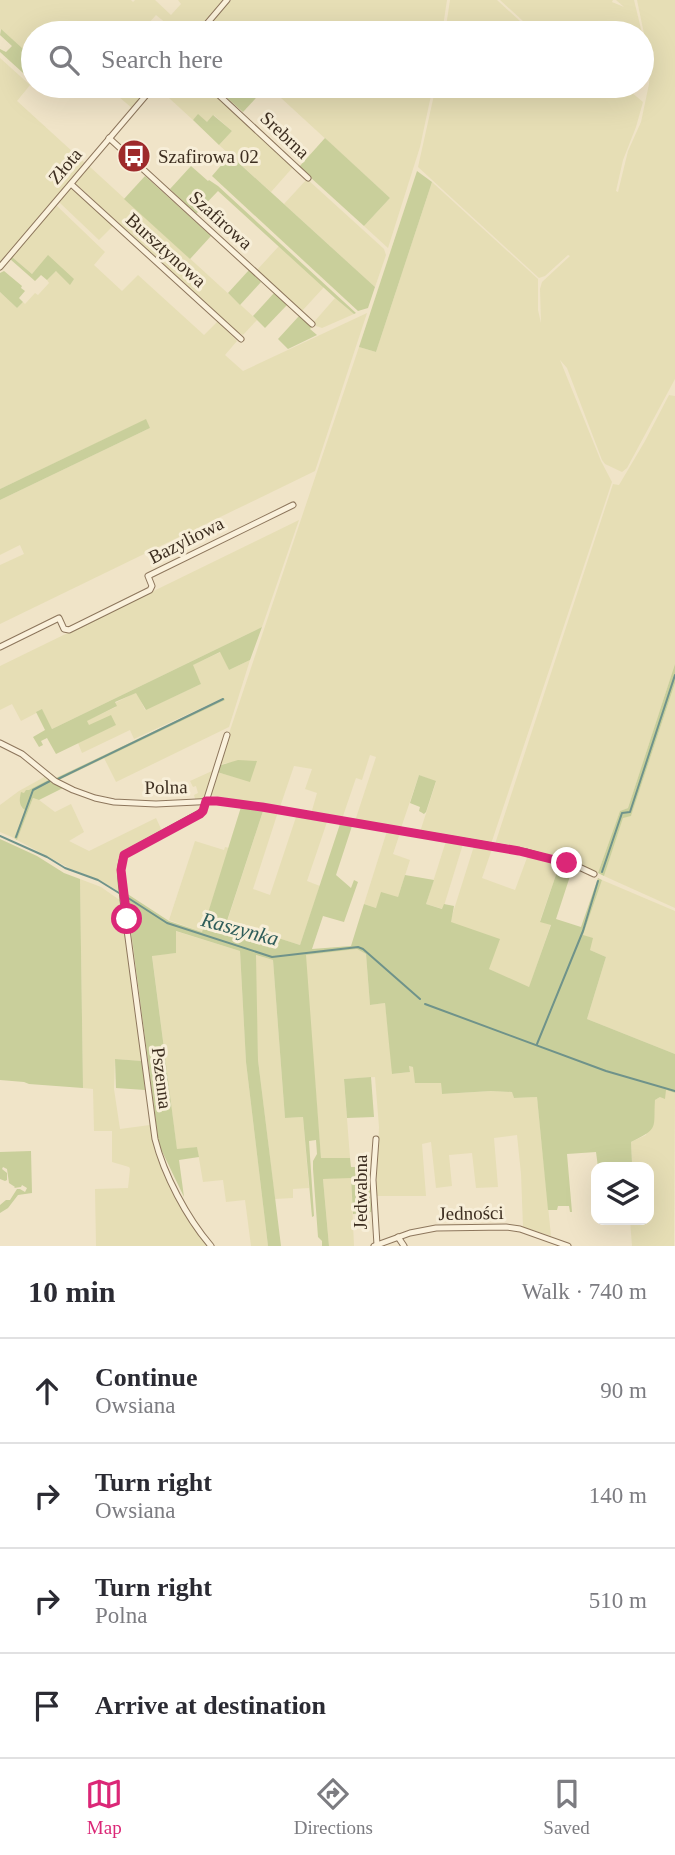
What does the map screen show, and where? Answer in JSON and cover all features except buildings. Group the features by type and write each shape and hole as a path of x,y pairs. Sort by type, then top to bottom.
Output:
{"street":[{"path":"209,21 227,0"},
{"name":"Złota","path":"0,267 144,98"},
{"name":"Srebrna","path":"222,98 308,178"},
{"name":"Szafirowa","path":"109,138 312,324"},
{"name":"Bursztynowa","path":"71,184 241,339"},
{"name":"Bazyliowa","path":"0,647 59,618 66,630 150,590 152,586 148,576 293,505"},
{"path":"206,801 227,735"},
{"name":"Polna","path":"0,743 19,752 55,781 87,796 114,802 140,804 217,801 262,807 527,852 594,874"},
{"name":"Pszenna","path":"206,801 200,814 124,855 121,870 155,1139 181,1204 211,1246"},
{"name":"Jedwabna","path":"376,1139 373,1180 376,1245"},
{"name":"Jedności","path":"376,1245 418,1231 437,1228 506,1227 520,1229 568,1246"},
{"path":"398,1237 404,1246"}],"shaded area":[{"path":"0,0 155,0 171,15 181,4 178,0 224,0 206,21 163,21 156,15 151,21 21,21 21,47 0,29"},
{"path":"231,0 447,0 444,21 214,21"},
{"path":"450,0 497,0 520,21 447,21"},
{"path":"500,0 613,0 612,2 624,7 616,0 634,0 639,21 523,21"},
{"path":"637,0 675,0 675,379 627,468 622,472 602,460 567,368 560,360 601,461 612,482 491,844 420,832 436,782 419,775 401,828 355,821 376,757 370,755 362,780 356,778 342,819 311,814 317,793 305,789 312,769 294,766 280,807 210,795 216,772 250,781 256,761 218,766 359,347 376,352 432,182 538,279 538,310 541,323 542,282 570,256 539,278 418,167 433,98 638,98 643,102 623,160 616,191 618,192 628,151 641,122 646,98 654,98 654,21 641,21"},
{"path":"0,58 21,77 21,96 17,101 85,163 0,263"},
{"path":"120,98 141,98 132,108"},
{"path":"169,98 218,98 294,166 271,192 219,145 232,131 214,115 207,123 198,115 193,120"},
{"path":"281,98 430,98 420,147 388,248 364,226 390,198"},
{"path":"89,166 257,320 243,335 75,183"},
{"path":"307,179 384,249 386,255 375,287 284,204"},
{"path":"71,188 113,226 99,240 59,202"},
{"path":"56,205 105,252 94,265 122,291 138,275 204,335 218,321 237,341 225,355 243,371 367,313 315,471 0,624 0,565 24,554 20,545 0,555 0,500 150,428 145,420 0,489 0,292 17,308 35,293 38,295 49,283 47,280 56,271 49,256 32,274 12,257"},
{"path":"279,246 324,287 302,311 257,270"},
{"path":"335,298 354,314 322,328 316,326 314,322"},
{"path":"669,395 675,396 675,664 628,808 620,811 598,873 561,859 495,844 613,484 619,485"},
{"path":"299,520 262,627 52,729 42,710 21,721 12,704 0,710 0,666"},
{"path":"221,652 229,670 250,660 229,727 116,782 104,758 224,699 134,739 130,730 82,753 78,743 115,725 88,726 86,721 116,707 115,703 137,692 145,710 201,684 192,665"},
{"path":"675,683 675,908 604,876 623,817 631,816"},
{"path":"212,771 204,799 195,799 194,795 198,793 196,786 193,787 190,781"},
{"path":"46,776 50,779 20,796 21,807 25,810 14,838 0,832 0,805"},
{"path":"33,798 55,812 71,804 84,832 69,841 89,851 156,818 162,831 124,852 118,859 120,892 17,840"},
{"path":"263,811 277,815 253,889 270,895 296,817 327,822 307,881 320,886 300,945 241,926 238,933 224,931"},
{"path":"387,831 400,833 393,854 410,860 398,897 376,908 364,904"},
{"path":"195,841 224,850 225,847 229,848 202,932 169,920"},
{"path":"446,841 463,844 443,909 426,904"},
{"path":"474,846 492,849 482,878 515,890 528,855 560,863 540,921 551,924 529,988 489,969 450,922"},
{"path":"80,879 101,887 121,901 142,1061 115,1059 114,1089 120,1129 150,1125 155,1152 179,1204 206,1246 96,1246 95,1189 128,1188 130,1169 112,1162 112,1131 94,1131 93,1089 83,1088"},
{"path":"602,880 675,911 675,1054 587,1019 606,957 590,950 583,935"},
{"path":"175,931 240,951 246,1062 268,1246 251,1246 245,1200 226,1202 223,1180 203,1182 197,1147 177,1150 152,955 176,953"},
{"path":"357,949 366,954 370,1005 385,1003 393,1074 410,1072 409,1066 413,1067 441,1083 442,1094 491,1091 513,1092 514,1098 537,1097 551,1236 523,1227 517,1135 494,1138 498,1187 476,1188 472,1153 449,1155 452,1186 436,1188 431,1142 422,1144 426,1196 376,1196 379,1127 375,1077 344,1079 350,1158 321,1159 305,955"},
{"path":"255,955 273,960 285,1118 303,1117 309,1188 293,1189 293,1198 275,1199 258,1060"},
{"path":"665,1090 675,1093 674,1246 632,1246 630,1225 654,1225 654,1162 632,1162 631,1142 646,1135 655,1100"},
{"path":"351,1177 354,1246 329,1246 323,1179"}],"green space":[{"path":"1,29 21,47 21,71 0,52 0,49 6,52 12,46 0,35"},
{"path":"227,98 256,98 243,112"},
{"path":"198,114 207,122 213,115 232,131 219,145 193,120"},
{"path":"325,138 390,198 364,226 299,167"},
{"path":"230,155 375,287 368,308 358,311 212,176"},
{"path":"191,166 218,186 356,313 335,298 218,191 196,214 170,189"},
{"path":"417,171 432,182 376,352 359,347"},
{"path":"145,176 211,236 190,259 124,199"},
{"path":"48,255 74,279 70,285 56,271 47,280 41,275 35,281 10,259 12,257 32,274"},
{"path":"249,270 261,282 240,305 228,293"},
{"path":"4,271 25,291 19,298 23,302 17,308 0,292 0,273"},
{"path":"274,293 287,305 265,328 253,316"},
{"path":"299,316 317,335 288,349 278,339"},
{"path":"146,419 150,428 0,500 0,489"},
{"path":"262,627 250,660 229,670 220,652 193,665 201,684 146,710 136,693 115,702 117,706 87,721 89,725 111,715 116,725 56,754 47,738 41,741 43,745 39,747 33,737 45,730 36,712 42,709 52,729"},
{"path":"675,664 675,683 631,816 623,818 604,876 598,873 620,811 628,808"},
{"path":"224,698 225,700 59,780 56,778"},
{"path":"238,760 257,761 250,782 217,772 218,766"},
{"path":"419,775 436,781 424,814 419,811 420,807 410,803"},
{"path":"50,779 63,788 39,800 33,798 17,840 14,838 25,810 20,802 21,792 24,793"},
{"path":"241,807 263,811 224,930 238,933 241,926 300,945 340,824 352,826 336,875 351,888 354,880 358,882 344,922 323,916 312,949 351,946 364,904 376,908 381,892 398,897 405,875 434,880 426,904 442,909 444,904 454,906 451,922 500,939 489,969 529,987 551,925 540,922 560,863 573,867 556,919 581,927 598,878 602,880 583,935 593,938 590,950 606,957 587,1019 675,1054 675,1093 666,1090 665,1099 660,1097 655,1100 651,1130 631,1142 632,1162 597,1162 596,1152 567,1154 572,1212 569,1206 548,1210 537,1097 514,1098 512,1092 491,1091 442,1094 441,1083 415,1083 413,1067 409,1066 410,1072 392,1074 385,1003 370,1005 366,954 357,949 306,955 321,1158 350,1158 351,1167 369,1167 371,1212 353,1214 351,1178 323,1179 329,1246 322,1246 318,1237 313,1169 317,1154 316,1140 309,1141 312,1217 303,1117 285,1118 273,960 256,955 258,1060 281,1246 268,1246 246,1062 240,951 176,931 176,953 152,956 177,1149 197,1147 199,1157 179,1160 184,1197 159,1145 126,893 169,921 202,932"},
{"path":"0,839 80,879 83,1088 0,1080"},
{"path":"115,1059 142,1061 145,1090 116,1088"},
{"path":"371,1077 374,1117 347,1118 344,1079"},
{"path":"31,1151 32,1193 18,1195 8,1208 0,1213 0,1205 10,1200 17,1189 25,1192 27,1188 22,1185 14,1188 9,1183 7,1169 3,1167 7,1180 0,1179 0,1152"}],"waterway":[{"path":"602,872 622,813 630,812 675,675"},
{"path":"58,779 223,699"},
{"path":"16,837 33,790 50,781"},
{"name":"Raszynka","path":"0,836 65,868 98,880 119,893"},
{"path":"537,1044 583,931 598,881"},
{"name":"Raszynka","path":"125,896 167,923 272,957 358,947 420,999"},
{"name":"Raszynka","path":"425,1004 606,1071 675,1091"}],"place":[{"name":"Szafirowa 02","path":"134,156"}],"route":[{"path":"127,919 121,870 125,853 200,814 206,801 262,807 527,852 567,863"}]}
